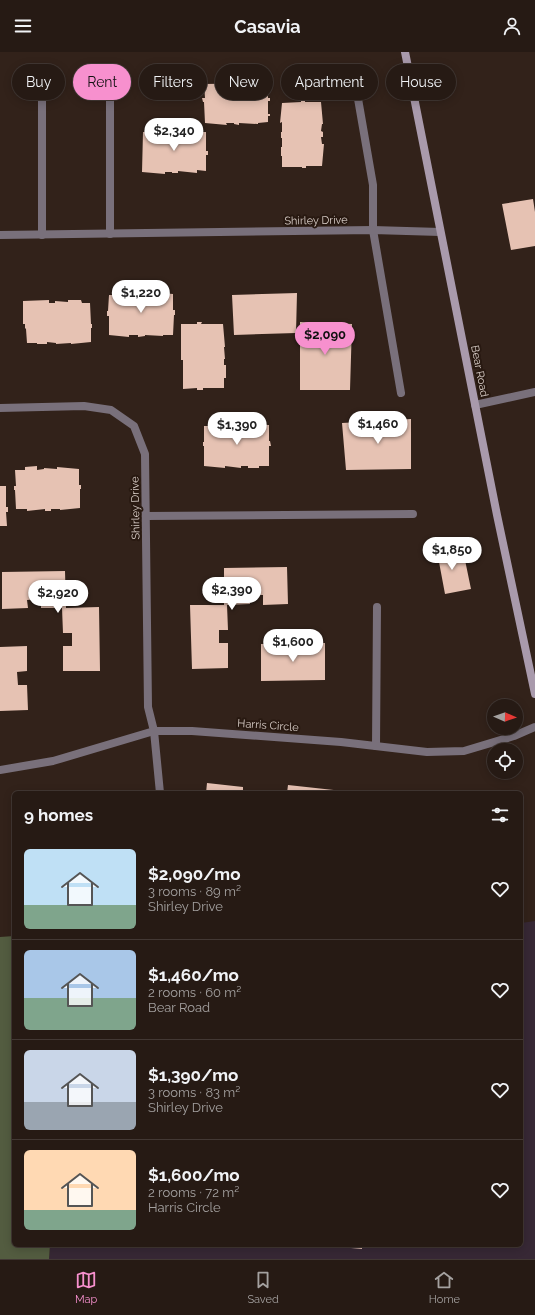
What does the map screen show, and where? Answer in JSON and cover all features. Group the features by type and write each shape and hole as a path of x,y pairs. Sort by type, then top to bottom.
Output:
{"main road":[{"name":"Bear Road","path":"405,52 475,405 535,694"}],"street":[{"path":"42,100 42,235"},
{"path":"110,100 110,234"},
{"path":"358,100 373,185 373,230 400,393"},
{"name":"Shirley Drive","path":"0,236 373,230 440,232"},
{"path":"475,405 535,392"},
{"name":"Shirley Drive","path":"0,408 84,406 111,410 134,426 145,454 148,707 154,731 160,791"},
{"path":"146,516 413,514"},
{"path":"376,746 377,607"},
{"name":"Harris Circle","path":"0,770 53,761 154,731 192,731 341,742 427,752 464,751 514,736 535,727"}],"shaded area":[{"path":"535,921 535,1259 49,1259 50,1247 523,1247 523,923"}],"green space":[{"path":"12,936 12,1247 50,1247 49,1259 0,1259 0,937"}],"building":[{"path":"207,84 215,84 215,100 270,100 268,101 268,114 270,114 270,116 268,116 268,122 258,124 239,123 239,125 234,123 226,123 227,125 205,123 204,102 202,100 207,100"},
{"path":"301,101 321,102 323,124 321,131 323,132 323,137 321,137 322,144 324,144 322,166 306,166 306,168 282,167 282,122 280,123 282,103"},
{"path":"143,132 206,132 206,151 208,151 208,155 206,155 206,171 197,170 197,173 178,171 178,173 165,172 165,174 142,172"},
{"path":"533,199 535,212 535,246 511,250 502,204"},
{"path":"118,292 131,292 132,295 137,295 137,293 150,294 150,292 173,294 173,310 175,310 175,315 173,335 145,335 138,337 138,335 129,335 129,337 109,335 109,316 107,316 107,311 109,295 118,295"},
{"path":"297,293 296,333 234,335 232,295"},
{"path":"49,300 49,303 55,303 55,301 68,302 68,300 81,300 82,303 90,303 92,324 91,342 71,344 56,344 47,342 47,344 27,343 25,324 23,324 23,301"},
{"path":"197,322 202,322 201,324 223,324 225,347 224,365 226,365 224,388 203,388 203,390 197,390 197,388 183,389 181,324 197,324"},
{"path":"300,322 352,324 350,390 300,390"},
{"path":"411,419 411,469 346,470 342,423"},
{"path":"214,424 226,424 226,426 239,424 240,426 246,426 246,424 269,425 269,441 271,446 269,446 269,466 248,468 248,466 241,466 241,468 225,466 225,468 204,466 204,426 214,426"},
{"path":"37,466 37,470 44,468 57,469 57,467 79,469 79,485 81,485 80,508 60,510 51,509 51,511 45,511 45,509 27,511 27,509 16,509 14,490 14,486 16,486 15,470 25,470 25,467"},
{"path":"0,486 6,486 6,507 8,507 8,512 6,512 7,526 0,526"},
{"path":"455,546 458,561 465,560 471,589 445,594 439,562 436,562 434,550"},
{"path":"287,567 288,604 263,605 263,595 249,595 250,604 227,605 228,630 219,630 219,643 228,643 228,668 192,669 190,605 224,605 224,568"},
{"path":"65,571 66,608 99,607 100,671 63,671 63,646 72,646 72,633 63,633 62,608 41,608 41,599 27,600 28,608 2,609 2,572"},
{"path":"287,643 287,654 300,654 300,643 325,643 325,680 261,681 261,644"},
{"path":"27,646 27,671 17,672 18,685 27,685 28,710 0,711 0,647"},
{"path":"207,783 243,787 243,791 206,791"},
{"path":"288,785 343,791 287,791"},
{"path":"340,1247 362,1247 362,1249"}]}
